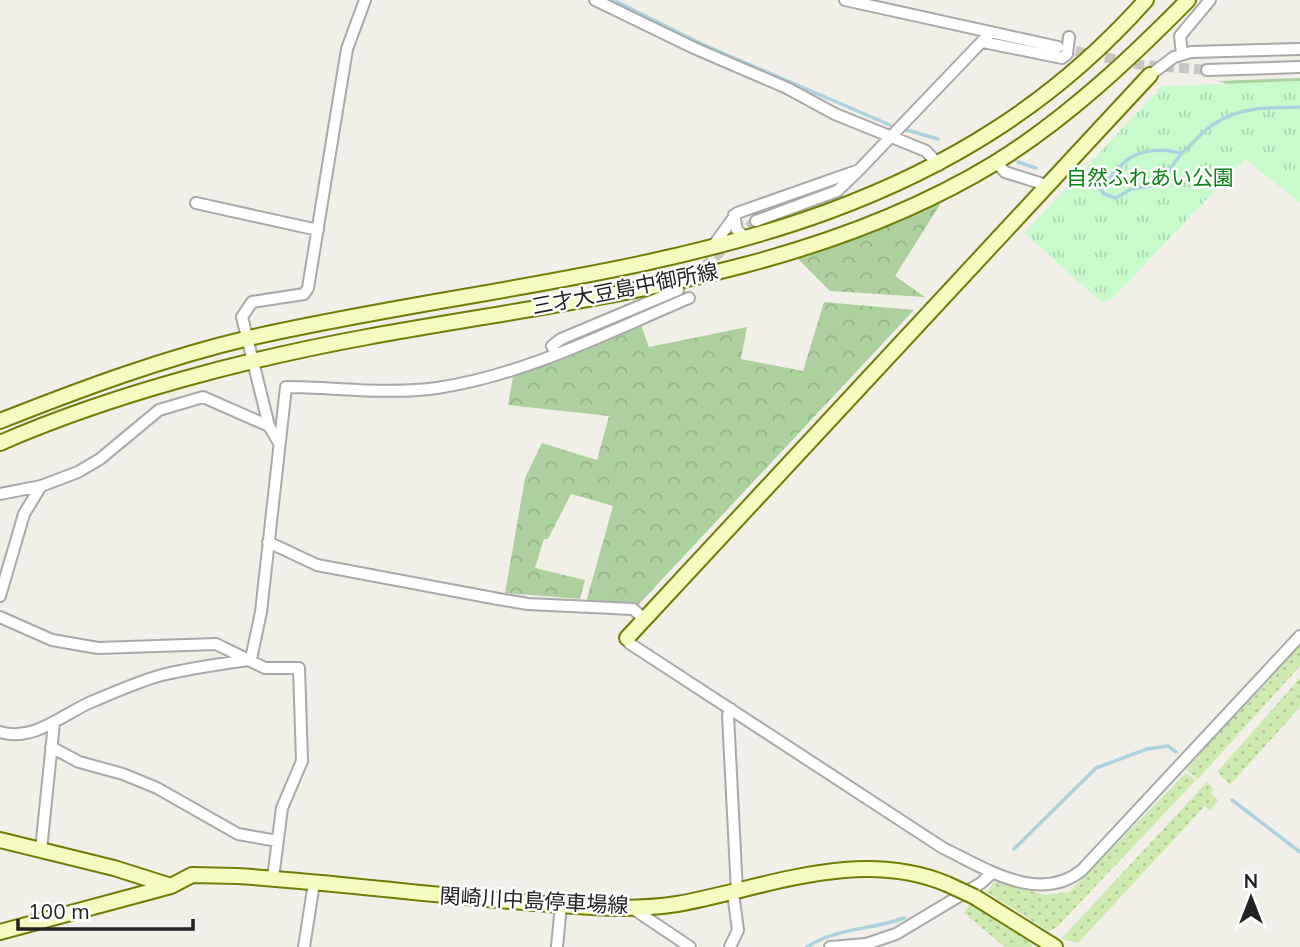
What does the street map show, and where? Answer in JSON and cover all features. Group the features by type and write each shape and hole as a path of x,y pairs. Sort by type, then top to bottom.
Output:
{"main road":[{"name":"三才大豆島中御所線","path":"0,421 135,371 246,339 613,270 746,238 827,214 939,165 991,135 1063,82 1146,0"},
{"name":"三才大豆島中御所線","path":"0,443 113,402 252,362 367,337 647,288 789,252 904,209 996,162 1093,88 1146,42 1188,0"},
{"path":"627,638 1150,75"},
{"path":"0,841 171,887"},
{"name":"関崎川中島停車場線","path":"0,932 171,887 192,875 273,878 561,905 632,908 674,904 797,876 849,868 915,873 947,884 975,897 1055,947"}],"street":[{"path":"279,443 269,426 242,317 252,302 304,294 308,288 347,49 365,0"},
{"path":"595,0 694,48 787,88 835,114 926,151 939,165"},
{"path":"845,0 1058,47"},
{"path":"1182,54 1180,36 1210,0"},
{"path":"756,220 837,191 991,32"},
{"path":"983,42 1062,58 1067,54 1069,37"},
{"path":"1150,75 1182,54 1300,49"},
{"path":"1206,71 1300,67"},
{"path":"996,162 1005,172 1046,185"},
{"path":"713,246 734,215 859,170"},
{"path":"197,203 318,230"},
{"path":"734,215 737,230 746,238"},
{"path":"556,354 552,346 561,339 678,290"},
{"path":"251,659 261,612 286,387 435,388 505,372 556,354 689,298"},
{"path":"0,494 41,486 78,472 100,459 159,410 203,397 269,426"},
{"path":"0,596 24,514 41,486"},
{"path":"268,542 317,565 528,604 633,609 643,618"},
{"path":"0,617 52,640 98,648 216,644 265,668 299,668 302,761 282,808 273,878"},
{"path":"627,638 629,643 943,848 992,873 1038,885 1070,880 1300,636"},
{"path":"0,732 21,734 54,723 94,700 162,676 251,659"},
{"path":"730,709 728,715 738,930 730,947"},
{"path":"41,850 54,723"},
{"path":"51,747 79,762 123,774 157,788 238,834 277,841"},
{"path":"830,947 866,944 896,934 981,883 992,873"},
{"path":"304,947 314,883"},
{"path":"557,947 561,905"},
{"path":"632,908 690,947"}],"green space":[{"path":"1300,78 1300,90 1239,88 1218,81"},
{"name":"自然ふれあい公園","path":"1300,81 1300,203 1245,159 1111,300 1102,303 1024,233 1162,86"},
{"path":"941,203 895,276 925,297 830,291 796,257"},
{"path":"824,302 914,310 639,604 586,602 613,506 571,494 548,539 544,539 535,568 585,580 580,599 505,593 525,478 542,443 597,460 609,416 508,405 513,377 641,325 649,347 747,327 741,359 803,371"},
{"path":"1300,643 1300,666 1198,779 1186,770 1232,715"},
{"path":"1300,678 1300,707 1230,785 1217,772"},
{"path":"1186,773 1196,780 1056,928 1048,931 987,892 994,882 999,882 1045,895 1069,892"},
{"path":"1207,782 1214,789 1211,794 1218,800 1210,811 1205,806 1078,943 1061,939"},
{"path":"970,902 1025,935 1033,947 1005,947 964,913"}],"waterway":[{"path":"613,0 704,45 890,125"},
{"path":"1078,184 1100,188 1123,163 1139,154 1161,150 1181,154 1210,127 1234,114 1256,109 1300,107"},
{"path":"903,129 938,139"},
{"path":"1100,188 1104,194 1116,198 1131,189 1150,186 1164,177 1181,154"},
{"path":"1018,162 1036,168"},
{"path":"1014,849 1096,768 1147,749 1168,746 1176,752"},
{"path":"1232,800 1300,852"},
{"path":"807,947 829,936 904,918"}],"tunnel":[{"path":"1061,48 1142,65 1207,70"},
{"path":"692,277 756,221"}]}
